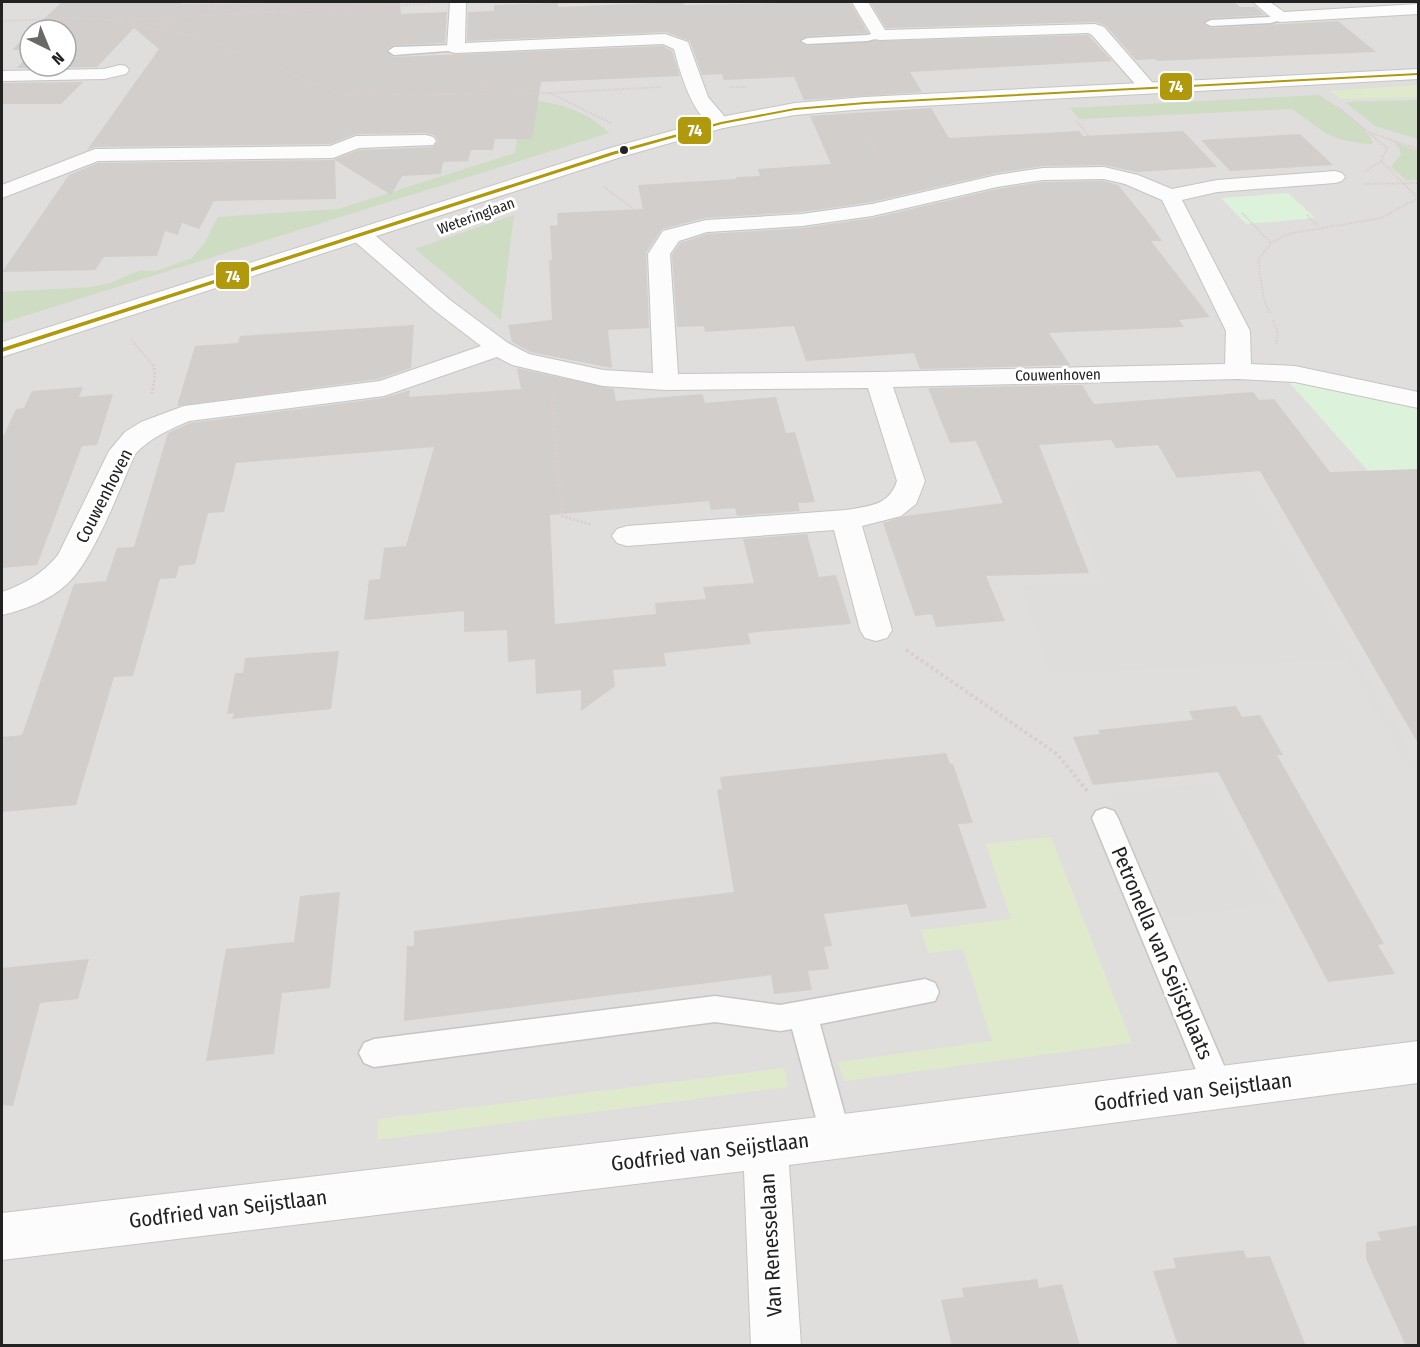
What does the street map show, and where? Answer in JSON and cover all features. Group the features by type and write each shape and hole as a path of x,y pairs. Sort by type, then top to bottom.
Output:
{"street":[{"path":"458,2 456,48 665,39 675,42 682,46 694,89 704,109 721,123"},
{"path":"860,2 880,35 1089,28 1098,31 1149,89"},
{"path":"1261,2 1280,17 1419,9"},
{"path":"2,76 104,74 120,70"},
{"name":"Weteringlaan","path":"2,350 614,153 721,123 795,109 865,103 1419,74"},
{"path":"2,192 95,155 333,152 356,142 426,141"},
{"path":"666,382 659,254 671,236 706,226 802,220 901,204 997,181 1043,174 1104,173 1131,179 1170,196 1217,186 1335,177"},
{"path":"1170,196 1238,331 1238,363"},
{"name":"Couwenhoven","path":"361,235 442,305 500,348 521,360 603,378 666,382 878,380 1238,363 1419,400"},
{"name":"Couwenhoven","path":"2,604 36,591 57,576 71,561 123,451 135,438 164,421 202,411 384,388 500,348"},
{"path":"627,536 846,520 891,509 906,498 911,481 878,380"},
{"path":"846,520 876,630"},
{"name":"Godfried van Seijstlaan","path":"2,1237 836,1137 1419,1062"},
{"name":"Van Renesselaan","path":"765,1145 776,1346"}],"lane":[{"path":"1211,23 1270,20 1280,17"},
{"path":"807,41 867,38 880,35"},
{"path":"394,51 456,48"},
{"name":"Petronella van Seijstplaats","path":"1106,818 1219,1089"},
{"path":"374,1053 715,1009 780,1018 925,992"},
{"path":"803,1015 836,1137"}],"path":[{"path":"207,15 213,2"},
{"path":"2,21 79,18 108,20 458,2"},
{"path":"1307,81 1387,148 1380,160 1366,171 1335,177"},
{"path":"550,93 619,126"},
{"path":"1076,119 1116,170 1114,175"},
{"path":"861,123 901,204"},
{"path":"1370,133 1419,149"},
{"path":"1238,363 1274,350 1278,333 1264,300 1258,260 1271,243 1287,234 1381,218 1418,198 1380,160"},
{"path":"1335,177 1350,184 1419,183"},
{"path":"595,181 671,236"},
{"path":"1306,215 1318,227"},
{"path":"128,336 156,368 157,375 149,406 164,421"},
{"path":"550,368 562,516 627,536"},
{"path":"876,630 1057,754 1082,782 1106,818"}],"shaded area":[{"path":"2,2 1418,2 1418,1345 2,1345"},
{"path":"1246,474 1418,763 1418,785 1345,659 1051,674 1020,586 1105,582 1063,482"},
{"path":"1214,783 1275,903 1166,918 1108,794"}],"green space":[{"path":"1418,85 1418,97 1341,99 1330,91"},
{"path":"1319,95 1358,123 1373,144 1346,141 1329,135 1292,109 1079,119 1070,108"},
{"path":"512,98 564,106 587,116 609,133 2,323 2,292 92,287 110,283 139,271 156,271 192,258 205,242 218,217 338,209 515,153 519,123"},
{"path":"1418,100 1418,139 1375,126 1345,102"},
{"path":"1392,141 1418,151 1418,180 1406,180 1391,167 1401,154 1398,146"},
{"path":"1288,193 1315,218 1246,224 1221,198"},
{"path":"514,215 501,320 415,249"},
{"path":"1288,381 1418,408 1418,469 1368,471"},
{"path":"1051,837 1132,1043 844,1081 838,1062 992,1041 963,949 928,953 921,930 1011,919 986,844"},
{"path":"784,1068 788,1087 377,1140 378,1119"}],"building":[{"path":"62,2 182,2 181,4 400,2 401,14 447,12 445,43 394,45 386,50 393,57 663,46 672,51 680,76 541,82 532,139 495,139 493,150 471,150 468,161 443,162 441,174 402,176 391,195 335,160 336,199 214,201 199,229 182,223 178,235 165,231 157,256 104,257 95,270 2,272 69,175 98,163 333,160 359,150 433,147 438,141 434,135 426,133 356,134 330,144 95,147 87,150 159,49 134,28 97,67 78,67 78,18 45,18"},
{"path":"683,2 684,5 850,2 868,33 807,36 799,42 807,46 875,41 1088,35 1112,61 910,72 922,92 804,100 794,77 724,80 722,74 702,75 690,41 666,32 467,41 468,12 494,11 494,5 558,3 558,7"},
{"path":"870,2 1234,2 1240,7 1255,7 1265,15 1211,18 1203,24 1211,28 1338,21 1376,52 1136,60 1106,26 1096,22 886,28"},
{"path":"83,82 61,104 2,104 2,83"},
{"path":"931,108 949,138 1079,131 1083,136 1183,131 1217,167 1137,172 1104,165 1043,166 997,173 872,202 802,212 705,218 662,229 646,253 649,328 608,330 612,368 530,352 512,342 508,325 552,320 550,226 558,225 557,213 643,209 638,185 736,179 736,177 760,176 758,169 831,164 810,116"},
{"path":"1300,134 1333,165 1230,171 1201,140"},
{"path":"1104,181 1118,185 1145,218 1162,241 1151,241 1210,317 1179,320 1184,327 1049,333 1070,365 920,369 914,353 806,361 794,326 705,332 704,326 677,327 672,255 680,243 707,234 802,228 873,218 997,189 1043,182"},
{"path":"414,325 411,368 379,379 177,406 195,346 238,343 240,336"},
{"path":"517,368 614,389 616,401 702,394 705,403 776,397 786,433 795,432 815,502 798,503 800,511 737,516 735,508 711,510 709,501 550,515 555,624 656,614 655,603 706,599 703,587 754,583 743,539 807,534 819,577 836,575 851,624 748,633 751,644 664,653 666,666 613,670 615,686 581,711 581,690 536,694 535,659 508,662 507,630 464,632 464,611 364,620 369,580 380,579 384,548 406,546 434,447 236,463 224,512 208,513 195,564 179,566 176,578 160,579 133,676 114,677 76,805 2,812 2,737 22,735 74,584 106,581 117,548 134,547 168,433 190,423 384,398 410,390 409,397 521,389"},
{"path":"1082,385 1094,404 1253,392 1259,400 1274,399 1330,472 1419,469 1419,745 1260,471 1177,478 1158,445 1116,448 1111,440 1039,445 1089,573 986,576 1005,621 936,627 932,614 915,616 883,523 905,516 1003,503 976,441 950,443 928,388"},
{"path":"83,387 79,397 113,394 97,445 82,446 37,565 2,568 2,439 16,409 24,408 32,391"},
{"path":"339,651 331,709 232,719 234,713 227,714 235,673 243,673 245,658"},
{"path":"1236,706 1242,717 1260,715 1283,755 1277,755 1384,944 1378,945 1395,974 1328,982 1218,772 1093,785 1073,737 1100,734 1098,730 1193,720 1189,711"},
{"path":"946,753 950,764 953,764 973,823 958,824 987,908 911,917 907,904 824,914 832,946 824,947 829,969 808,971 812,990 774,994 771,975 404,1021 407,946 414,946 414,931 734,892 717,790 722,789 720,777"},
{"path":"340,892 330,988 282,993 274,1054 206,1061 226,949 294,942 300,896"},
{"path":"89,959 78,999 40,1003 13,1106 2,1105 2,968"},
{"path":"1419,1225 1419,1346 1406,1346 1366,1259 1366,1242 1381,1240 1377,1232"},
{"path":"1243,1250 1247,1258 1270,1256 1306,1346 1178,1346 1153,1271 1176,1268 1173,1258"},
{"path":"1037,1279 1039,1288 1062,1284 1080,1346 952,1346 941,1300 964,1297 962,1288"}],"transit line":[{"name":"74","path":"2,350 614,153 721,123 795,109 865,103 1418,74"}]}
